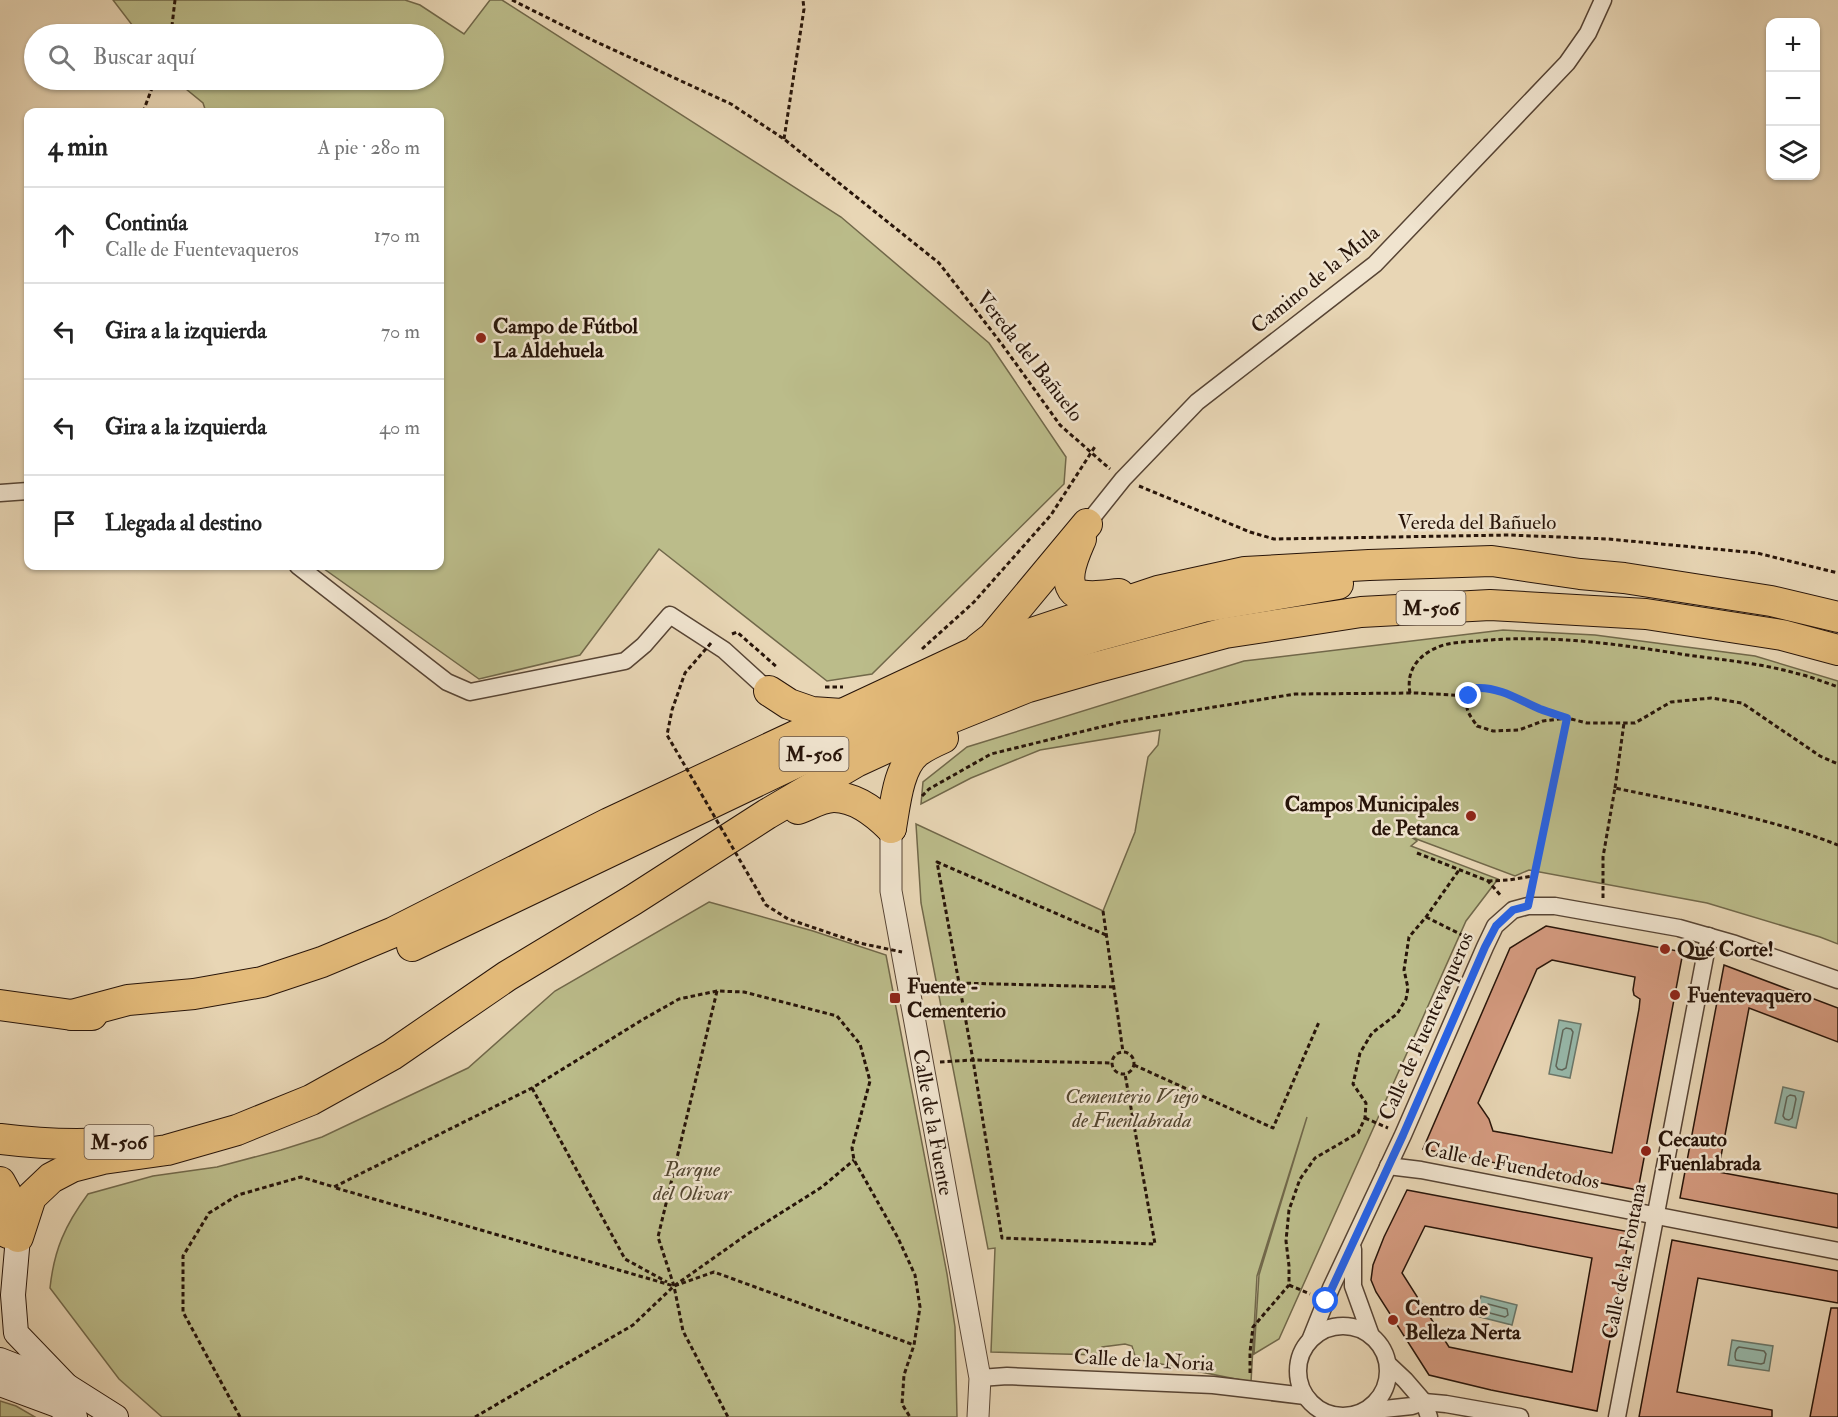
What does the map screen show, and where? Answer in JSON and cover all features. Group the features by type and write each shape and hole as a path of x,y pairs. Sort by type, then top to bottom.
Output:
{"highway":[{"path":"1087,524 1072,561 1069,575 1072,589 1078,594 1091,597 1158,591"},
{"path":"975,652 993,637 1087,524"},
{"path":"775,681 789,704 812,712 975,652 1158,591 1245,572 1492,561 1580,574"},
{"name":"M-506","path":"0,1005 72,1015 144,1015 229,1005 320,983 393,955 933,698 1017,662 1097,636 1203,607 1328,585 1580,574 1624,578 1771,601 1838,617"},
{"name":"M-506","path":"0,1139 98,1144 237,1130 311,1100 392,1055 507,976 633,900 767,814 856,762 951,718 1028,687 1225,633 1362,612 1490,605 1646,614 1782,635 1838,650"},
{"path":"761,752 774,730 777,715 775,681"},
{"path":"891,828 900,781 909,762 917,752 979,722 1028,687"},
{"path":"72,1015 128,999 194,994 262,982 322,962 394,932 609,823 761,752 845,700"},
{"path":"737,834 832,797 847,799 876,812 891,828"},
{"path":"13,1235 32,1197 51,1178 72,1167 103,1159 167,1150 237,1130"},
{"path":"0,1182 6,1193 13,1235"}],"main road":[{"path":"0,1278 13,1235"},
{"path":"13,1235 13,1295 16,1333 66,1386"},
{"path":"0,1360 66,1386 116,1417"},
{"path":"0,1384 57,1406 75,1417"}],"street":[{"name":"Camino de la Mula","path":"1087,524 1123,479 1197,402 1375,264 1567,63 1588,33 1603,0"},
{"path":"0,493 24,491"},
{"path":"303,570 447,682 470,692 625,661 644,645 669,615 715,641 724,650 775,681"},
{"name":"Calle de la Fuente","path":"891,828 891,891 980,1378 978,1417"},
{"path":"1520,908 1555,906 1679,928 1838,980"},
{"name":"Calle de Fuentevaqueros","path":"1311,1338 1485,947 1496,926 1520,908"},
{"name":"Calle de la Fontana","path":"1617,1417 1709,936"},
{"name":"Calle de Fuendetodos","path":"1388,1166 1421,1170 1838,1251"},
{"name":"Calle de Fuentevaqueros","path":"1354,1242 1353,1286 1370,1333"},
{"path":"1426,1410 1389,1365 1382,1347 1370,1333 1358,1328 1339,1326 1321,1330 1303,1348 1298,1361 1301,1388 1305,1396 1322,1413 1337,1416 1412,1406 1426,1410 1446,1404 1492,1415 1520,1417"},
{"path":"1359,1414 1379,1399 1388,1383 1389,1365"},
{"name":"Calle de la Noria","path":"980,1378 1007,1376 1213,1385 1305,1396"}],"path":[{"path":"172,24 175,0"},
{"name":"Vereda del Bañuelo","path":"512,0 731,104 784,139 939,263 1060,425 1123,479 1250,532 1274,539 1509,535 1608,539 1757,553 1838,573"},
{"path":"784,139 804,9 803,0"},
{"path":"144,108 151,90"},
{"path":"914,655 974,603 1051,515 1096,445"},
{"path":"728,636 737,632 775,681"},
{"path":"1410,693 1408,677 1413,666 1439,646 1500,639 1616,643 1748,663 1795,673 1838,687"},
{"path":"715,641 685,673 672,710 667,735 766,904 788,919 859,943 902,952"},
{"path":"1567,718 1543,721 1518,730 1493,731 1477,726 1467,709 1469,696 1477,688 1489,687 1522,699 1539,709 1587,723 1635,723 1671,702 1711,698 1742,703 1820,756 1838,764"},
{"path":"815,688 845,700"},
{"path":"921,797 929,789 991,754 1121,722 1295,694 1410,693 1469,696"},
{"path":"1417,853 1488,881 1520,908 1534,876 1567,718"},
{"path":"1603,915 1603,857 1624,723"},
{"path":"1615,788 1756,819 1810,834 1838,845"},
{"path":"1106,935 937,861 1002,1238 1155,1244 1125,1074"},
{"path":"1250,1380 1253,1327 1289,1285 1286,1241 1289,1210 1300,1179 1315,1158 1358,1133 1365,1118 1366,1104 1353,1084 1360,1053 1372,1033 1397,1014 1406,999 1408,988 1404,970 1409,937 1460,870"},
{"path":"1488,881 1534,876"},
{"path":"1103,911 1123,1052"},
{"path":"1426,917 1485,947"},
{"path":"959,983 1114,987"},
{"path":"717,992 658,1237 674,1286 683,1331 728,1417"},
{"path":"334,1187 532,1088 679,999 717,992 744,992 837,1016 860,1044 870,1081 852,1148 854,1160 898,1238 915,1275 920,1307 914,1345 904,1375 902,1404 910,1417"},
{"path":"1134,1065 1273,1128 1318,1022"},
{"path":"1123,1052 1131,1055 1134,1065 1132,1070 1125,1074 1116,1071 1112,1063 1114,1056 1123,1052"},
{"path":"923,1062 973,1060 1112,1063"},
{"path":"532,1088 625,1259 674,1286"},
{"path":"1365,1118 1403,1135"},
{"path":"475,1417 633,1325 674,1286 749,1233 822,1187 854,1160"},
{"path":"240,1417 183,1312 183,1256 209,1213 238,1195 301,1177 674,1286 714,1272 914,1345"},
{"path":"1289,1285 1326,1301"}],"green space":[{"path":"113,0 405,0 420,5 464,34 490,0 502,0 841,217 989,343 1066,457 1064,484 872,674 827,681 659,549 580,655 479,679 326,570 444,570 444,108 205,108 203,103 187,90 444,90 444,24 131,24"},
{"name":"Cementerio Viejo de Fuenlabrada","path":"1503,630 1595,635 1755,656 1838,681 1838,944 1707,903 1529,870 1515,876 1411,837 1417,841 1411,846 1498,879 1466,921 1279,1339 1254,1354 1259,1275 1307,1117 1257,1276 1251,1382 1136,1359 1132,1346 1125,1344 1102,1347 1098,1355 991,1352 995,1248 988,1249 921,903 916,824 1103,911 1135,832 1148,757 1158,745 1160,730 1040,750 971,778 921,804 923,782 967,747 1244,661"},
{"name":"Parque del Olivar","path":"709,902 813,931 886,955 947,1274 955,1327 957,1417 162,1417 119,1379 50,1288 54,1262 62,1238 88,1194 153,1176 217,1167 322,1137 468,1068 555,991"},
{"path":"0,1401 16,1406 35,1417 0,1417"}],"water":[{"path":"1559,1020 1581,1024 1570,1078 1549,1074"},
{"path":"1783,1087 1804,1092 1796,1128 1775,1123"},
{"path":"1481,1296 1517,1305 1512,1325 1476,1316"},
{"path":"1732,1340 1773,1346 1769,1371 1728,1365"}],"building":[{"path":"1546,926 1683,952 1638,1190 1423,1149 1510,948","holes":["1552,960 1635,977 1633,990 1634,995 1640,999 1639,1009 1612,1153 1493,1131 1489,1119 1478,1103 1537,969"]},
{"path":"1724,965 1838,1008 1838,1042 1749,1008 1718,1172 1838,1194 1838,1228 1680,1198"},
{"path":"1407,1190 1630,1232 1597,1411 1429,1375 1376,1292 1371,1280 1373,1265","holes":["1425,1226 1592,1258 1572,1372 1449,1347 1402,1273"]},
{"path":"1672,1240 1838,1271 1838,1303 1698,1278 1677,1392 1772,1410 1772,1417 1639,1417"},
{"path":"1831,1308 1838,1308 1838,1417 1810,1417"}],"place":[{"name":"Campo de Fútbol La Aldehuela","path":"481,338"},
{"name":"Campos Municipales de Petanca","path":"1471,816"},
{"name":"Qué Corte!","path":"1665,949"},
{"name":"Fuentevaquero","path":"1675,995"},
{"name":"Fuente - Cementerio","path":"895,998"},
{"name":"Cecauto Fuenlabrada","path":"1646,1151"},
{"name":"Centro de Belleza Nerta","path":"1393,1320"}],"route":[{"path":"1326,1301 1403,1135 1485,947 1496,926 1513,910 1528,906 1567,718 1539,709 1522,699 1489,687 1477,688 1469,696"}]}
